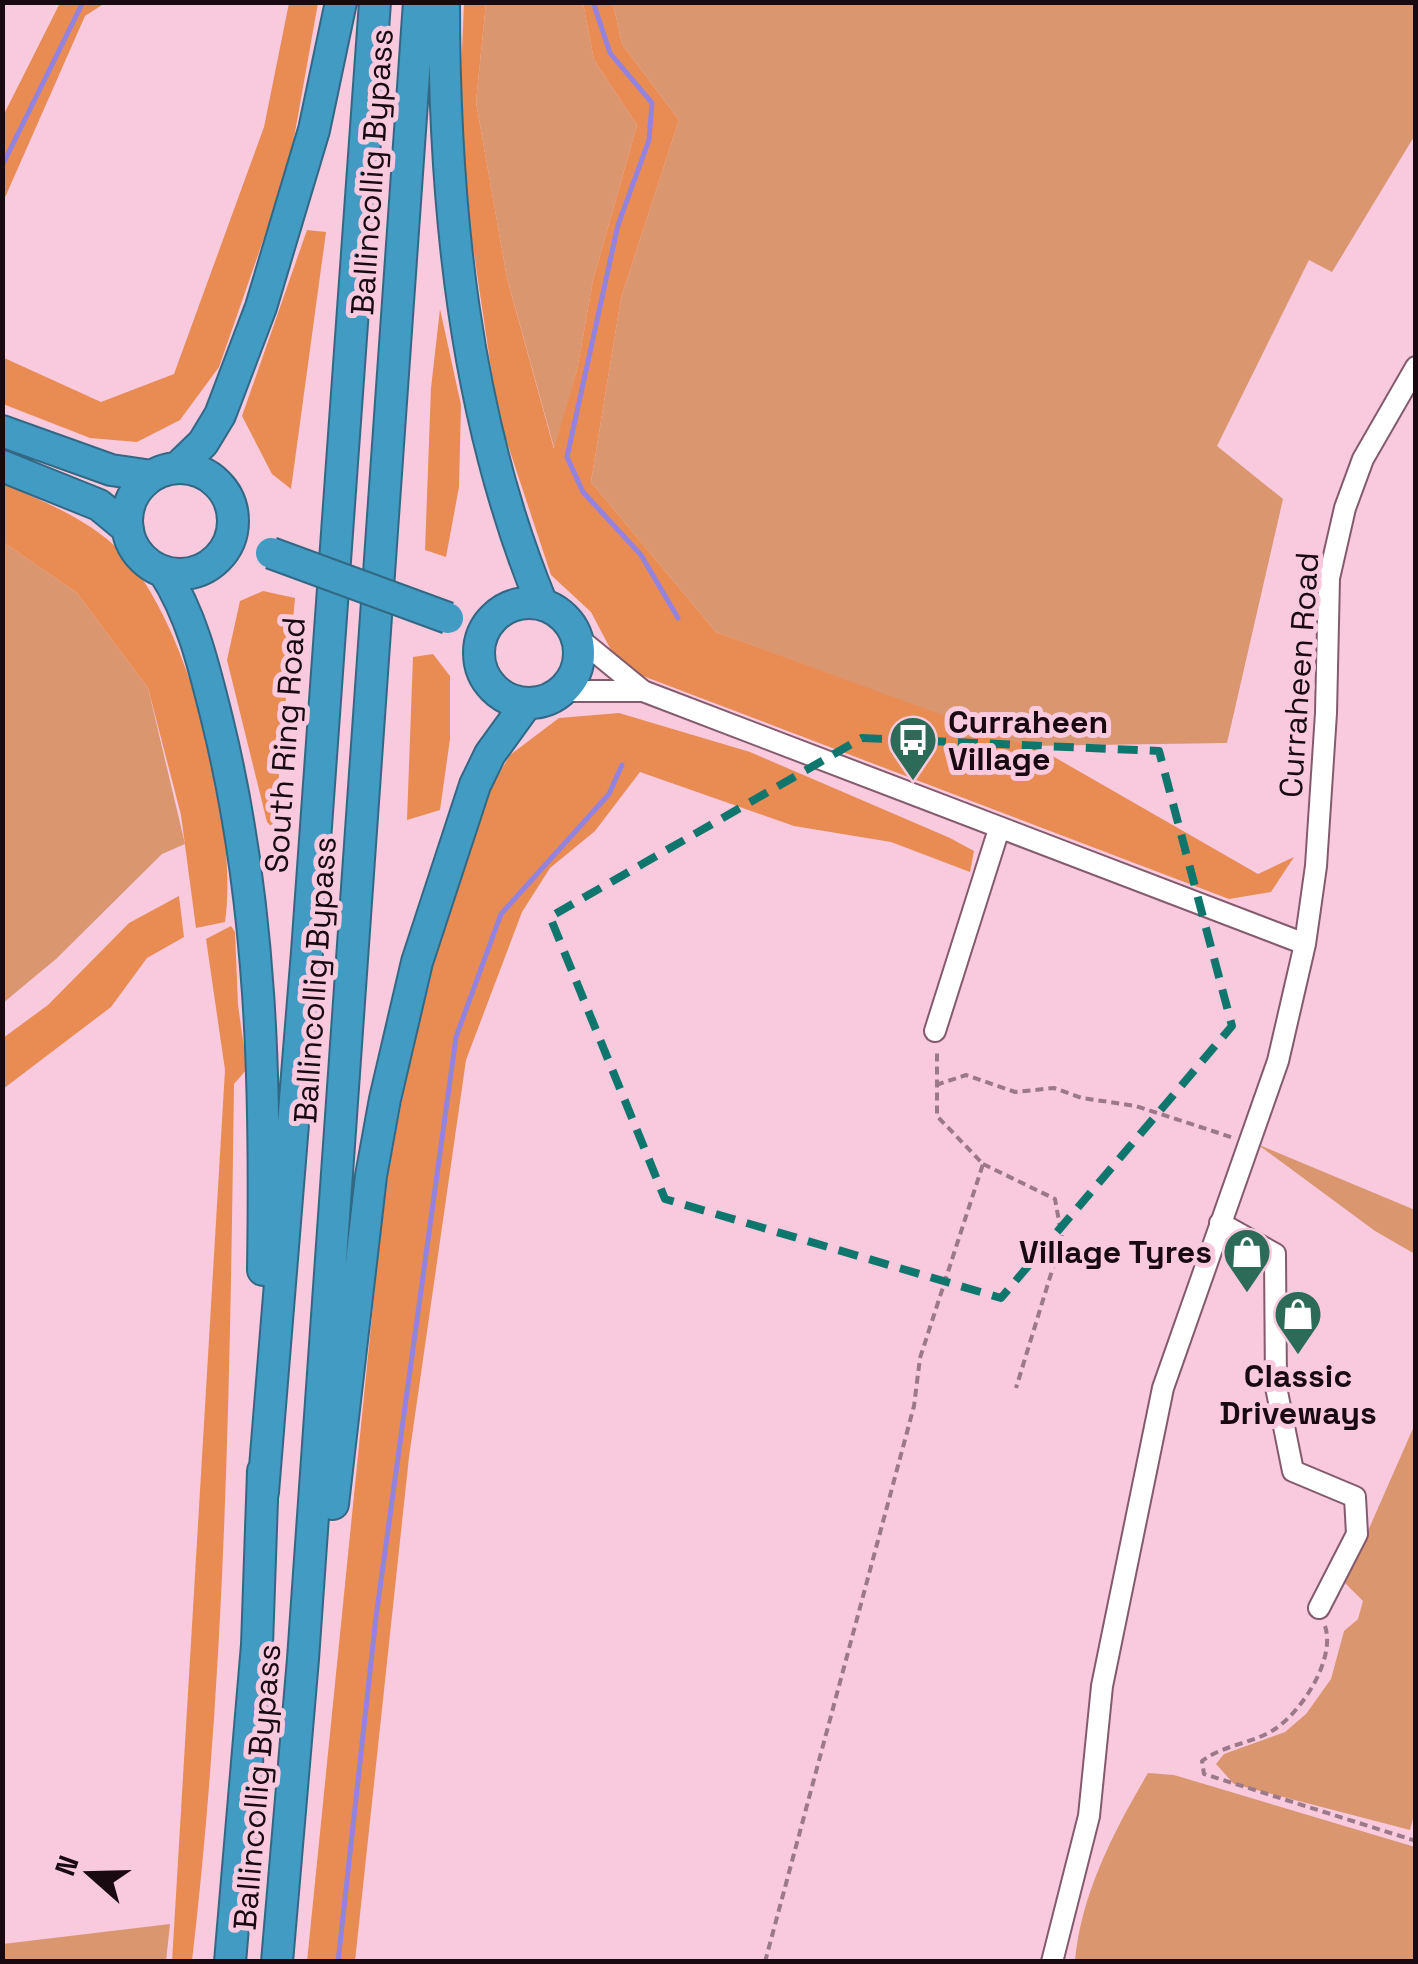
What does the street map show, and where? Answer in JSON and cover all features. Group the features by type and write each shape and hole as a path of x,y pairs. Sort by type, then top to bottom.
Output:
{"highway":[{"path":"128,529 132,499 203,443 220,415 261,307 314,130 341,2"},
{"name":"South Ring Road","path":"263,1492 307,952 374,2"},
{"name":"Ballincollig Bypass","path":"277,1962 304,1660 419,2"},
{"path":"444,2 448,174 464,310 507,503 542,604"},
{"path":"2,430 111,470 192,469 219,484 247,532 271,554"},
{"path":"2,466 99,505 128,529 140,556 164,572 181,601 205,673 234,794 250,904 264,1062 263,1492"},
{"path":"164,572 196,572 223,553 230,540 232,511"},
{"path":"223,553 271,554 448,618 474,618 528,602 542,604 569,622 577,637 577,666 561,691 526,702 498,692 488,682 479,653 448,618"},
{"path":"479,653 490,622 502,610"},
{"path":"304,1660 332,1514 372,1176 401,1025 475,785 490,754 526,702"},
{"name":"Ballincollig Bypass","path":"230,1962 257,1644 263,1492"}],"street":[{"name":"Curraheen Road","path":"1052,1962 1090,1816 1102,1686 1130,1558 1143,1469 1163,1388 1278,1061 1305,944 1322,770 1330,578 1345,508 1363,459 1416,367"},
{"path":"577,637 643,691 1305,944"},
{"path":"561,691 643,691"},
{"path":"934,1031 999,829"},
{"path":"1220,1224 1275,1254 1276,1388 1293,1471 1355,1497 1358,1534 1319,1608"}],"path":[{"path":"934,1031 936,1116 982,1164 1055,1200 1062,1222 1062,1238 1016,1388"},
{"path":"934,1086 966,1075 1015,1092 1054,1088 1082,1098 1136,1106 1248,1144"},
{"path":"766,1962 914,1406 920,1358 982,1164"},
{"path":"1319,1608 1329,1637 1324,1661 1308,1691 1274,1729 1219,1748 1202,1760 1204,1774 1415,1839"}],"highlighted area":[{"path":"862,738 1159,751 1232,1026 1001,1298 665,1199 550,917"}],"shaded area":[{"path":"60,3 105,3 85,16 3,202 3,116"},
{"path":"289,3 318,3 289,166 219,367 180,420 137,442 90,438 3,404 2,357 101,402 174,374 264,127"},
{"path":"464,3 486,3 476,102 507,278 554,449 577,370 593,280 637,125 594,60 583,3 613,3 622,44 679,120 621,298 591,482 716,632 1049,754 1258,874 1294,857 1271,892 1229,899 635,673 611,650 591,612 551,575 498,415 458,146"},
{"path":"486,3 583,3 594,60 637,125 593,280 577,370 555,451 507,278 476,102"},
{"path":"613,3 1415,3 1415,135 1332,272 1309,260 1217,446 1283,499 1227,743 1024,746 716,632 591,482 621,298 679,120 622,44"},
{"path":"307,230 326,232 291,489 272,474 242,416"},
{"path":"440,309 461,405 459,487 446,557 425,550 431,388"},
{"path":"3,483 65,512 108,540 146,584 168,626 188,675 216,781 227,881 225,922 196,928 181,815 148,688 77,593 3,542"},
{"path":"3,542 77,593 148,688 185,844 162,854 56,959 3,1003"},
{"path":"263,591 295,598 274,829 267,822 227,660 240,601"},
{"path":"433,654 450,676 450,739 440,810 407,820 413,657"},
{"path":"619,713 750,752 950,838 974,851 970,872 891,842 794,826 640,772 595,831 550,868 522,912 466,1060 409,1457 355,1961 307,1962 384,1197 421,997 486,796 510,755 559,718"},
{"path":"179,896 184,937 147,958 111,1007 3,1089 3,1038 48,1005 129,923"},
{"path":"231,926 235,932 238,1005 247,1069 234,1084 228,1414 219,1633 192,1961 172,1962 225,1070 206,939"},
{"path":"1257,1144 1415,1210 1415,1254 1375,1231"},
{"path":"1415,1424 1416,1808 1410,1830 1234,1784 1216,1764 1224,1754 1285,1732 1306,1714 1331,1679 1344,1631 1358,1619 1363,1601 1345,1583"},
{"path":"1148,1773 1174,1775 1415,1847 1415,1961 1075,1961 1092,1887"},
{"path":"170,1924 166,1961 3,1961 3,1944"}],"waterway":[{"path":"2,166 83,2"},
{"path":"593,2 610,53 652,103 649,140 618,225 567,457 583,492 641,555 678,618"},
{"path":"338,1962 376,1617 456,1037 501,914 609,794 622,765"}],"place":[{"name":"Curraheen Village","path":"913,782"},
{"name":"Village Tyres","path":"1247,1294"},
{"name":"Classic Driveways","path":"1298,1356"}]}
